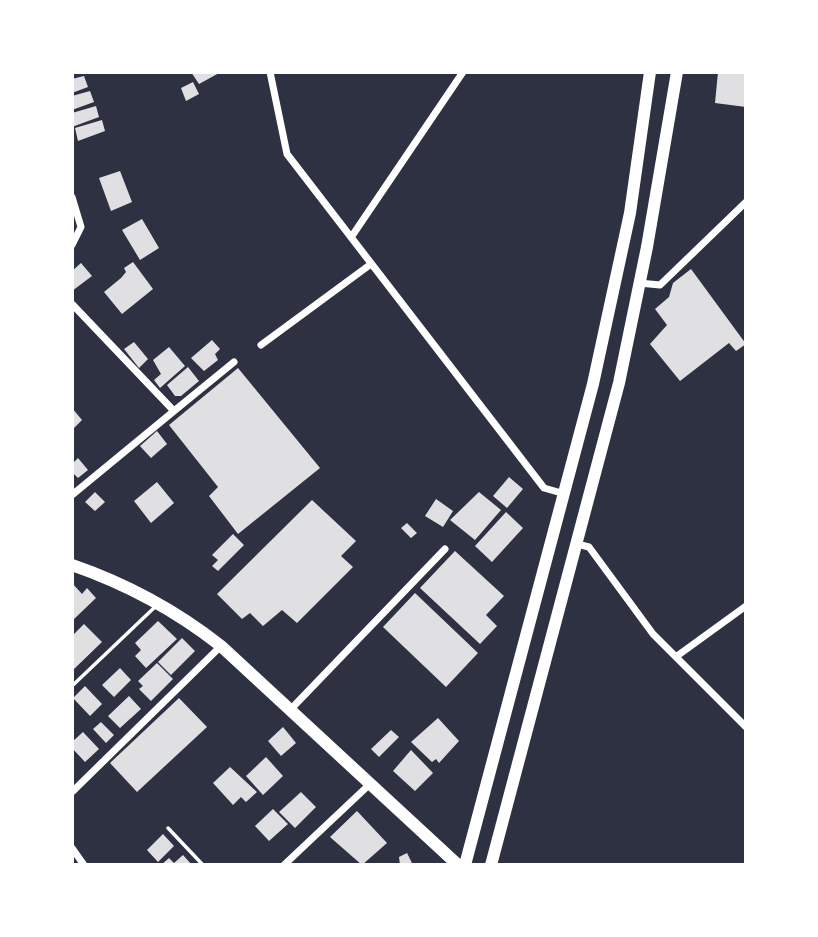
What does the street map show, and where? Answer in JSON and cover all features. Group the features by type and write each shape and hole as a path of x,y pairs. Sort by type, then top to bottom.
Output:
{"main road":[{"path":"465,865 593,384 630,213 650,72"},
{"path":"491,865 619,383 677,72"},
{"path":"72,565 139,591 221,646 458,865"}],"street":[{"path":"270,72 287,154 544,488 565,494"},
{"path":"352,236 463,72"},
{"path":"72,197 81,227 72,246"},
{"path":"639,283 660,285 746,202"},
{"path":"261,345 372,264"},
{"path":"72,304 174,411"},
{"path":"72,495 234,362"},
{"path":"577,544 589,547 634,611 746,727"},
{"path":"291,709 445,549"},
{"path":"677,656 746,606"},
{"path":"72,792 221,646"},
{"path":"284,865 371,783"},
{"path":"72,848 84,865"}],"lane":[{"path":"72,686 159,603"},
{"path":"168,828 203,865"}],"building":[{"path":"191,72 221,72 199,84"},
{"path":"718,72 746,72 746,107 715,103"},
{"path":"84,76 88,87 72,93 72,79"},
{"path":"193,82 199,94 186,101 181,88"},
{"path":"90,91 94,102 72,110 72,96"},
{"path":"96,106 99,117 72,127 72,113"},
{"path":"102,120 105,131 78,141 75,128"},
{"path":"120,171 132,202 111,211 99,178"},
{"path":"142,219 159,248 140,260 122,230"},
{"path":"133,262 153,289 122,314 104,292 121,278 126,272 124,268"},
{"path":"81,263 92,276 72,291 72,271"},
{"path":"691,269 746,344 736,351 729,343 680,381 650,344 667,325 655,309 669,297 673,283"},
{"path":"212,340 220,349 215,354 218,360 204,371 191,358"},
{"path":"134,342 148,359 139,368 124,349"},
{"path":"169,347 185,366 160,388 154,380 161,374 153,360"},
{"path":"188,367 199,381 181,396 175,396 167,385"},
{"path":"238,368 320,468 238,534 209,496 218,487 169,425"},
{"path":"72,408 82,420 72,430"},
{"path":"157,431 167,444 151,458 140,446"},
{"path":"78,458 88,470 78,478 72,472 72,464"},
{"path":"509,477 523,489 507,508 493,496"},
{"path":"157,482 174,503 151,523 134,501"},
{"path":"95,492 105,502 95,511 85,502"},
{"path":"479,492 501,510 475,540 450,520"},
{"path":"436,499 453,511 443,527 425,516"},
{"path":"312,500 356,541 341,556 353,567 297,623 282,610 263,626 250,613 242,619 217,594"},
{"path":"506,512 523,528 492,562 475,546"},
{"path":"407,523 417,533 411,538 401,528"},
{"path":"233,534 244,545 218,571 212,566 218,560 212,555"},
{"path":"455,551 504,596 486,615 497,626 480,644 420,588"},
{"path":"73,584 82,594 87,588 96,598 72,621"},
{"path":"415,593 478,653 446,687 383,627"},
{"path":"158,621 177,639 146,668 135,656 141,650 135,643"},
{"path":"84,624 102,642 72,671 72,636"},
{"path":"182,638 195,651 171,675 158,662"},
{"path":"157,663 173,679 151,701 139,689 143,686 138,681"},
{"path":"120,668 131,680 114,697 102,685"},
{"path":"85,686 102,704 90,716 73,698"},
{"path":"129,696 141,709 120,728 108,716"},
{"path":"179,698 207,727 137,792 110,763"},
{"path":"438,718 459,741 439,763 436,759 432,762 411,742"},
{"path":"101,722 114,735 106,743 93,729"},
{"path":"283,727 296,743 281,756 268,741"},
{"path":"391,730 399,737 379,757 371,749"},
{"path":"83,732 99,749 85,762 72,748 72,742"},
{"path":"411,750 433,773 415,791 393,771"},
{"path":"266,757 283,776 263,795 246,776"},
{"path":"230,767 257,792 246,802 241,797 233,805 213,783"},
{"path":"301,792 316,807 295,828 279,812"},
{"path":"273,809 288,824 269,841 255,826"},
{"path":"357,811 387,843 362,865 330,837"},
{"path":"163,834 174,846 158,862 147,850"},
{"path":"407,853 413,865 400,865 399,857"},
{"path":"183,855 192,865 161,865 169,858 174,863"}]}
